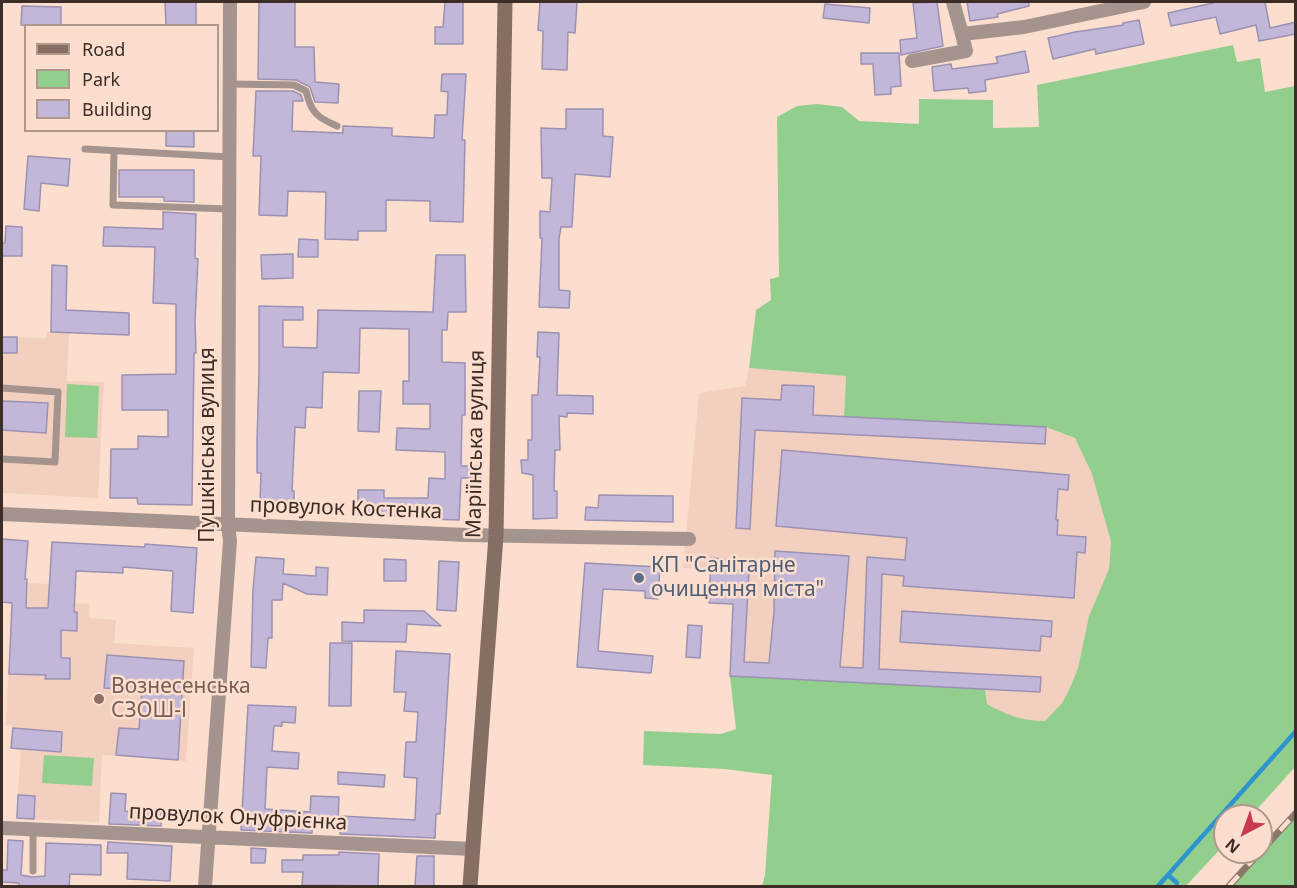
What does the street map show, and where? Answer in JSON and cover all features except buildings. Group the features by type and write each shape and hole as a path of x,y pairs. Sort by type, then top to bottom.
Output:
{"main road":[{"name":"Маріїнська вулиця","path":"470,886 496,536 505,2"}],"street":[{"name":"Пушкінська вулиця","path":"205,886 230,541 228,525 230,2"},
{"path":"912,61 966,51 953,2"},
{"path":"962,34 1024,27 1143,2"},
{"name":"провулок Костенка","path":"2,514 496,536 689,539"},
{"name":"провулок Онуфрієнка","path":"2,828 473,849"}],"lane":[{"path":"230,84 294,85 306,91 311,109 323,120 337,126"},
{"path":"85,149 230,157"},
{"path":"114,151 113,205 229,209"},
{"path":"2,388 58,392 55,462 2,459"},
{"path":"33,830 33,871"}],"shaded area":[{"path":"47,332 69,333 67,381 104,382 98,498 2,493 2,337 47,338"},
{"path":"749,368 846,376 844,417 1046,427 1076,438 1092,474 1111,542 1109,569 1089,616 1078,668 1070,688 1062,703 1045,722 1027,721 987,704 985,689 730,676 733,604 709,603 710,569 683,568 699,393 745,386"},
{"name":"Вознесенська СЗОШ-І","path":"28,583 49,584 48,602 90,604 89,618 116,620 114,643 194,648 186,761 102,755 99,822 16,819 21,750 10,749 12,725 6,725 12,603 27,604"}],"green space":[{"path":"1233,45 1237,62 1260,58 1265,92 1295,86 1295,767 1262,804 1213,804 1213,857 1186,886 762,886 765,875 772,775 725,769 643,765 644,731 721,734 736,729 730,676 985,689 987,704 994,708 1022,719 1045,721 1062,703 1078,668 1089,616 1109,569 1111,542 1092,474 1075,438 1046,427 844,417 846,376 749,368 756,310 771,300 770,279 779,277 777,117 797,106 817,104 842,107 859,121 919,124 919,99 993,100 993,128 1039,127 1037,85"},
{"path":"67,384 99,386 97,438 65,437"},
{"path":"44,755 94,758 92,786 42,783"},
{"path":"1295,818 1295,886 1233,886 1253,864 1273,864 1273,842"}],"waterway":[{"path":"1158,886 1296,731"},
{"path":"1168,875 1177,883"}],"railway":[{"path":"1273,838 1296,813"},
{"path":"1229,886 1249,864"}],"place":[{"name":"КП \"Санітарне очищення міста\"","path":"639,578"},
{"name":"Вознесенська СЗОШ-І","path":"99,699"}]}
